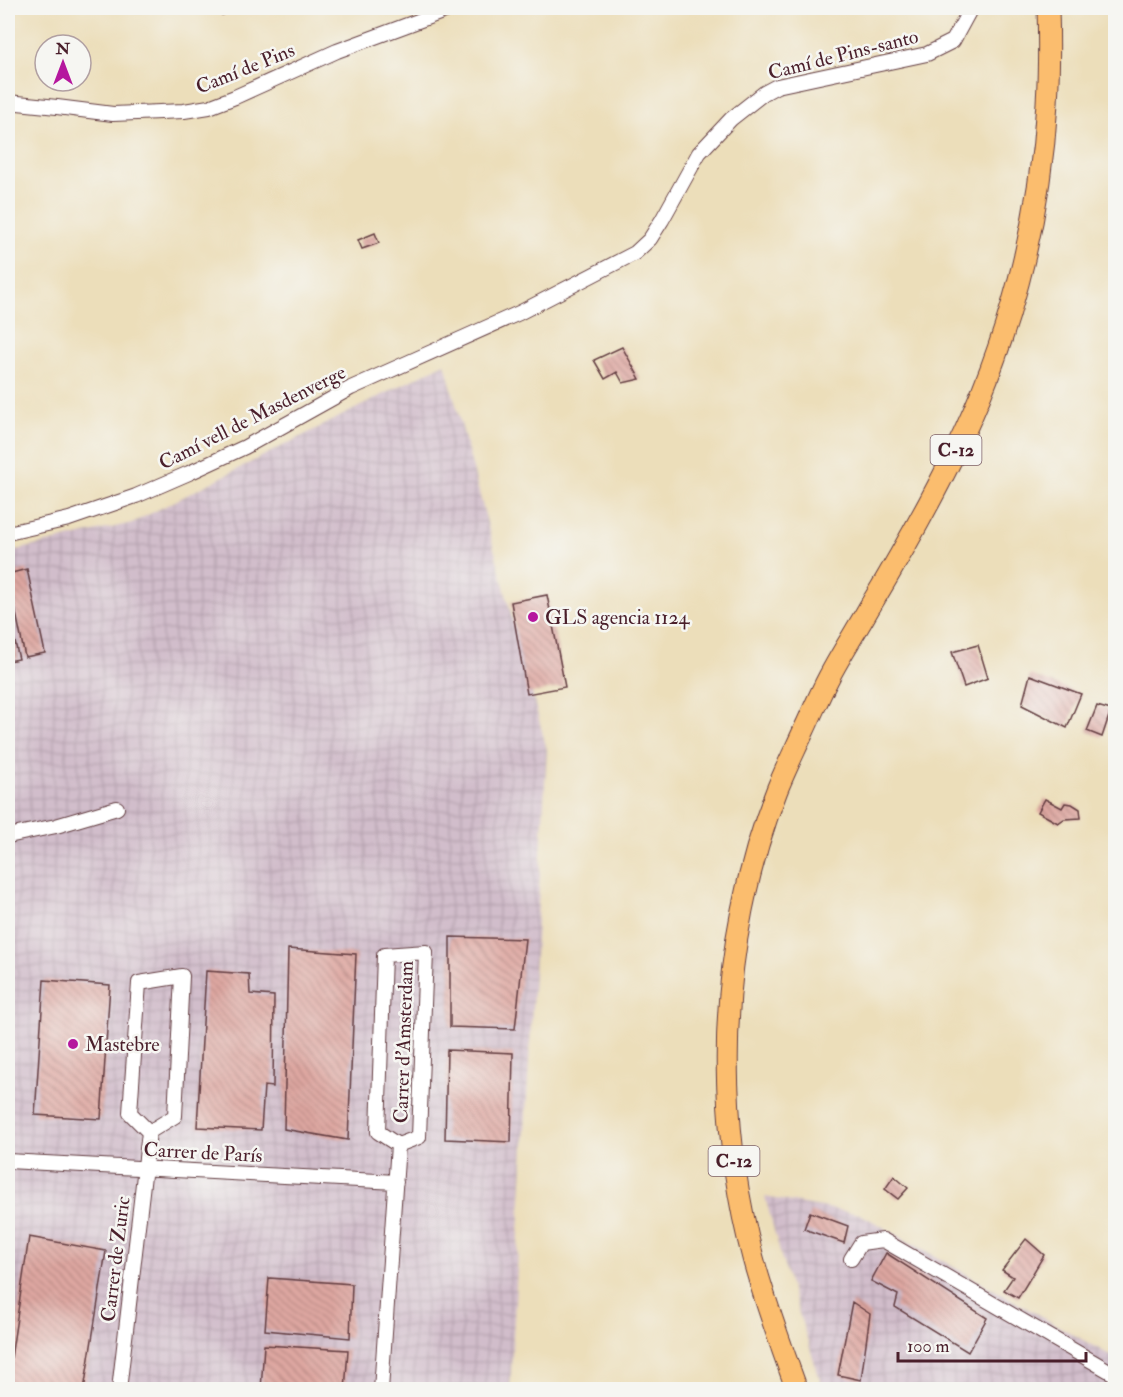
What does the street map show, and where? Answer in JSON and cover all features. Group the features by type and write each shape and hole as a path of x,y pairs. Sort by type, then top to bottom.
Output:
{"main road":[{"name":"C-12","path":"797,1389 753,1257 740,1198 731,1139 727,1033 742,910 777,789 829,677 910,539 955,453 982,391 1004,331 1032,224 1043,148 1047,102 1048,8"}],"street":[{"name":"Camí de Pins","path":"8,102 114,114 184,111 209,107 318,58 453,8"},
{"name":"Camí de Pins-santo","path":"442,348 519,313 635,253 650,239 699,153 731,118 764,93 777,86 927,54 953,41 971,8"},
{"name":"Camí vell de Masdenverge","path":"8,533 69,519 136,496 245,447 351,388 442,348"},
{"path":"8,836 56,826 117,808"},
{"name":"Carrer d'Amsterdam","path":"426,952 419,1137 398,1145 378,1132 384,955 426,952"},
{"path":"182,976 175,1116 149,1132 130,1113 139,983 182,976"},
{"name":"Carrer de Zuric","path":"119,1389 149,1132"},
{"name":"Carrer d'Amsterdam","path":"381,1389 398,1145"},
{"name":"Carrer de París","path":"8,1161 396,1182"},
{"path":"851,1259 861,1243 883,1240 1116,1375"}],"shaded area":[{"path":"445,363 547,750 510,1389 8,1389 8,552 132,523"},
{"path":"765,1197 860,1214 1115,1358 1115,1389 823,1389 782,1260"}],"building":[{"path":"220,8 243,8 222,15"},
{"path":"375,233 379,243 362,249 358,240"},
{"path":"622,347 640,379 623,383 617,372 605,379 594,360"},
{"path":"27,569 45,653 25,657 8,574"},
{"path":"547,595 565,687 527,694 511,602"},
{"path":"8,613 19,659 8,661"},
{"path":"978,645 988,678 964,687 952,652"},
{"path":"1030,675 1081,694 1067,728 1022,705"},
{"path":"1097,706 1111,710 1102,737 1087,731"},
{"path":"1045,799 1062,808 1065,803 1072,804 1080,809 1081,818 1064,819 1058,823 1038,812"},
{"path":"450,937 525,939 515,1029 450,1027"},
{"path":"288,949 356,954 348,1140 284,1129"},
{"path":"206,971 249,974 250,994 274,996 273,1087 264,1086 261,1130 197,1127"},
{"name":"Mastebre","path":"44,980 110,985 101,1119 35,1115"},
{"path":"447,1050 513,1053 511,1142 445,1139"},
{"path":"894,1176 908,1188 898,1199 885,1189"},
{"path":"810,1212 848,1226 844,1243 804,1229"},
{"path":"29,1237 106,1251 84,1390 8,1390"},
{"path":"1026,1239 1044,1255 1018,1298 1004,1290 1013,1277 1002,1270"},
{"path":"886,1253 987,1318 968,1352 895,1307 898,1295 871,1281"},
{"path":"269,1278 352,1284 350,1338 265,1330"},
{"path":"852,1302 870,1314 861,1380 838,1375"},
{"path":"264,1345 348,1350 345,1390 261,1390"}],"place":[{"name":"GLS agencia 1124","path":"533,617"},
{"name":"Mastebre","path":"73,1044"}]}
